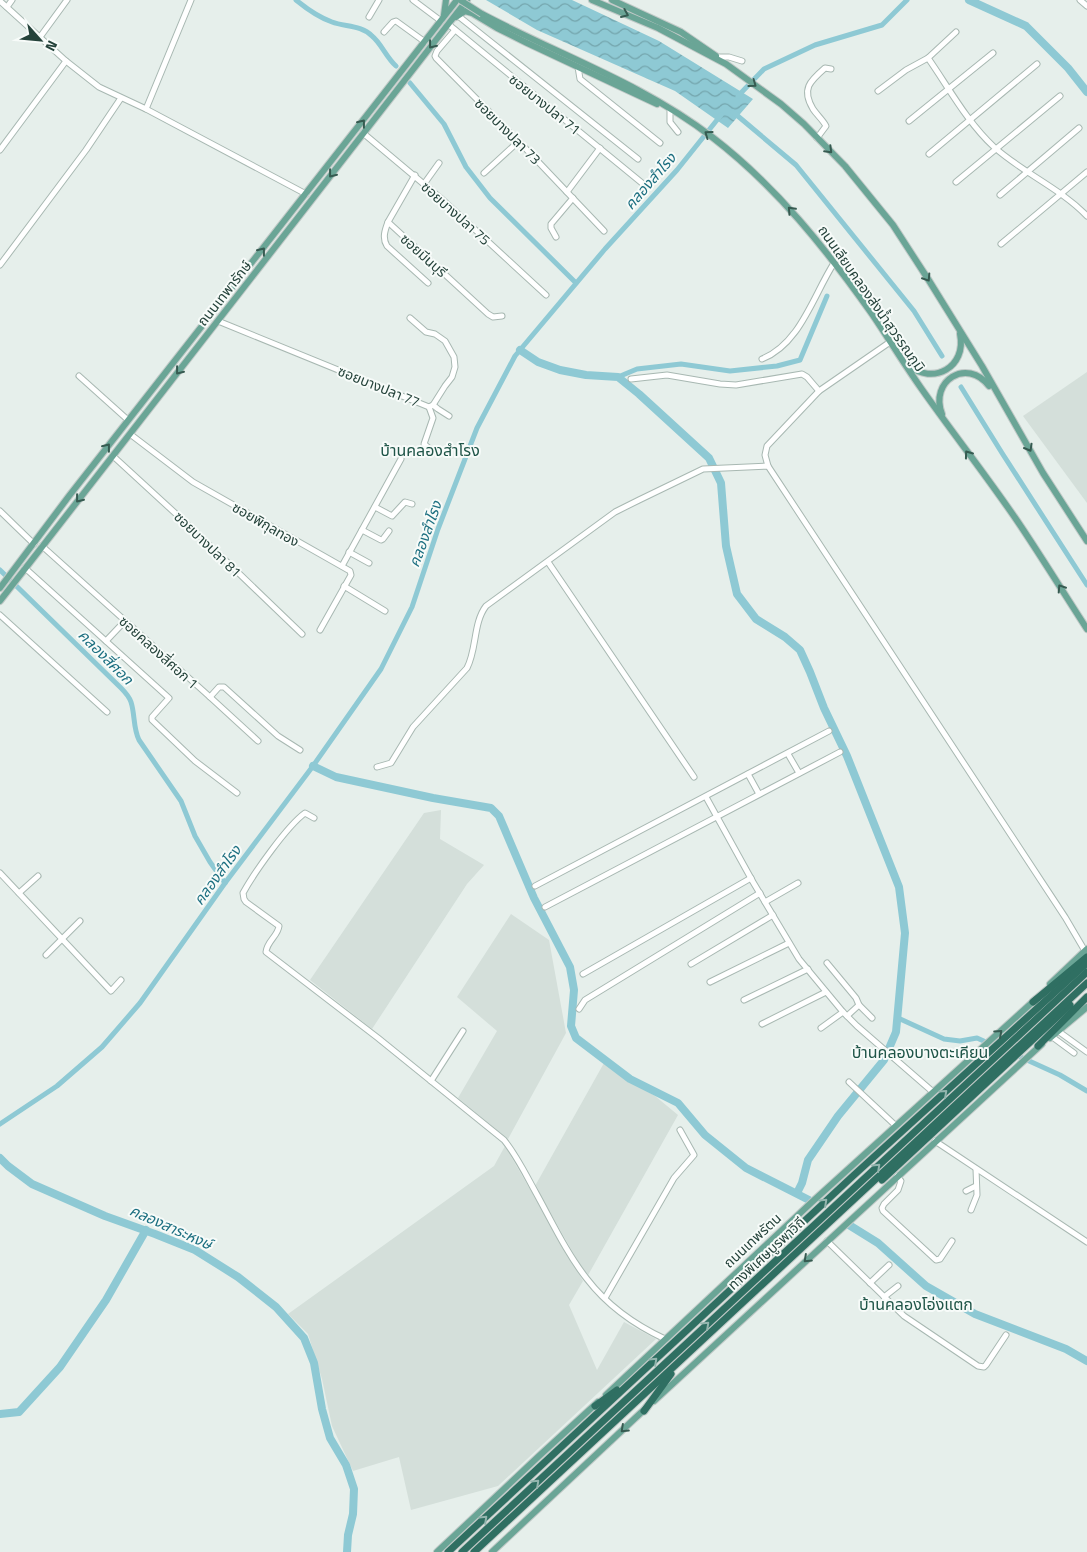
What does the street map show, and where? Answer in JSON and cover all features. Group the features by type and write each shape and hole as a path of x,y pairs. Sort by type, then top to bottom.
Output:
{"highway":[{"path":"1033,1002 1086,952"},
{"name":"ถนนเทพรัตน","path":"448,1552 854,1175 1087,963"},
{"name":"ทางพิเศษบูรพาวิถี","path":"462,1552 1087,972"},
{"name":"ทางพิเศษบูรพาวิถี","path":"474,1552 1087,983"},
{"path":"480,1552 674,1370 963,1106 1087,989"},
{"path":"1038,1046 1087,997"},
{"path":"644,1411 674,1370"},
{"path":"595,1406 640,1374"}],"main road":[{"path":"446,0 446,21 466,11 472,13 504,32 675,111"},
{"name":"ถนนเทพารักษ์","path":"0,601 363,134 458,2 467,0"},
{"path":"592,0 658,28 725,64 781,104 845,166 893,225 956,324 1043,473 1087,540"},
{"path":"612,0 681,32 718,57 725,64"},
{"name":"ถนนเลียบคลองส่งน้ำสุวรรณภูมิ","path":"458,2 632,85 675,111 735,156 799,219 834,263 1022,528 1087,629"},
{"name":"ถนนเทพารักษ์","path":"1,587 128,420 425,42 446,21"},
{"path":"901,359 915,371 921,373 934,374 947,370 954,364 961,342 956,324"},
{"path":"187,346 194,351"},
{"path":"947,424 939,407 940,394 946,381 958,374 973,373 984,379 1006,410"},
{"name":"ถนนเทพรัตน","path":"437,1552 820,1194 1033,1002"},
{"path":"492,1552 1038,1046 1087,1007"}],"street":[{"path":"7,7 12,0"},
{"path":"40,36 67,0"},
{"path":"146,109 191,0"},
{"path":"369,17 379,0"},
{"name":"ซอยบางปลา 71","path":"413,0 446,21 642,183"},
{"path":"1080,0 1087,6"},
{"path":"0,1 66,61 99,87 146,109 306,194"},
{"path":"457,16 638,159"},
{"path":"384,32 396,21 425,42"},
{"name":"ซอยบางปลา 73","path":"455,30 437,51 436,58 604,231"},
{"path":"878,91 906,70 928,58 956,32"},
{"path":"909,121 993,53"},
{"path":"718,57 729,57 742,61"},
{"path":"928,58 950,88 970,121 996,148 1087,216"},
{"path":"0,150 66,61"},
{"path":"930,154 1037,64"},
{"path":"578,67 580,80 660,143"},
{"path":"817,138 826,126 809,102 807,89 810,82 827,67 832,69"},
{"path":"956,182 1060,96"},
{"path":"0,265 81,156 121,98"},
{"path":"675,111 670,122 678,132"},
{"path":"1000,195 1079,128"},
{"name":"ซอยบางปลา 75","path":"363,134 414,175 546,295"},
{"path":"484,173 518,141"},
{"path":"567,192 600,148"},
{"path":"424,184 439,163"},
{"path":"1001,244 1087,172"},
{"name":"ซอยมีนบุรี","path":"414,175 388,222 488,314 502,316"},
{"path":"556,237 551,224 573,198"},
{"path":"388,222 384,242 428,283"},
{"path":"762,359 775,353 786,343 802,322 834,263"},
{"name":"ซอยบางปลา 77","path":"218,320 431,406 452,377 455,367 454,357 445,341 435,334 426,332 410,318"},
{"path":"890,342 819,391 768,446 765,455 768,466 1065,917 1086,952"},
{"path":"631,379 667,375 720,384 736,384 802,374 819,391"},
{"path":"79,376 128,420"},
{"path":"431,406 449,416"},
{"path":"431,406 433,418 424,444 431,450"},
{"name":"ซอยพิกุลทอง","path":"130,434 193,482 342,566"},
{"name":"ซอยบางปลา 81","path":"113,456 302,634"},
{"path":"320,630 352,573 342,566 401,459"},
{"path":"376,767 391,764 413,727 467,668 472,658 481,614 486,606 616,512 703,469 768,466"},
{"path":"375,508 392,516 405,502 412,504"},
{"path":"0,511 34,544"},
{"path":"362,530 381,540 389,531"},
{"name":"ซอยคลองสี่ศอก 1","path":"42,546 210,697 219,687 224,687 278,736 300,750"},
{"path":"350,552 369,563"},
{"path":"548,562 694,777"},
{"path":"26,568 170,698 152,717 152,720 195,761 237,793"},
{"path":"344,586 385,611"},
{"path":"0,615 107,712"},
{"path":"106,641 125,621"},
{"path":"210,697 258,741"},
{"path":"535,886 829,731"},
{"path":"545,907 840,752"},
{"path":"788,754 799,773"},
{"path":"748,774 759,794"},
{"path":"706,797 718,815 765,902 808,969 845,1014 933,1092"},
{"path":"314,818 305,813 296,821 268,856 244,893 246,902 279,926 278,931 266,947 266,952 346,1012 485,1124 509,1147 583,1274 605,1298 637,1324 665,1339"},
{"path":"0,873 111,991 121,980"},
{"path":"19,893 38,876"},
{"path":"582,974 751,878"},
{"path":"765,902 798,883"},
{"path":"579,1010 585,1000 760,893"},
{"path":"691,964 773,915"},
{"path":"46,955 80,921"},
{"path":"710,982 789,942"},
{"path":"827,963 856,998 859,1005 872,1018"},
{"path":"744,1000 808,969"},
{"path":"762,1024 826,992"},
{"path":"821,1028 859,1005"},
{"path":"431,1081 463,1031"},
{"path":"1058,1031 1087,1052"},
{"path":"1052,1036 1074,1052"},
{"path":"849,1082 895,1125"},
{"path":"605,1298 674,1178 694,1155 680,1130"},
{"path":"935,1141 1087,1242"},
{"path":"971,1210 976,1199 976,1169"},
{"path":"897,1176 901,1181 900,1186 885,1202 882,1211 936,1260 940,1259 952,1241"},
{"path":"966,1191 976,1186"},
{"path":"827,1241 904,1316 971,1362 981,1367 986,1365 1006,1335"},
{"path":"870,1283 889,1266"},
{"path":"884,1296 898,1286"}],"shaded area":[{"path":"1087,372 1087,503 1023,416"},
{"path":"441,810 440,839 484,865 467,884 372,1029 310,980 424,813"},
{"path":"511,914 549,940 566,1033 508,1139 458,1098 497,1031 457,997"},
{"path":"604,1063 616,1073 655,1096 678,1115 587,1277 535,1186"},
{"path":"505,1146 583,1281 569,1305 597,1370 624,1322 656,1339 498,1486 411,1510 399,1457 353,1471 332,1426 322,1379 308,1334 288,1314 494,1166"}],"water":[{"path":"486,0 572,0 659,41 753,99 728,128 675,91 537,30"}],"waterway":[{"path":"296,0 327,20 368,32 396,66"},
{"name":"คลองสำโรง","path":"738,96 764,69 815,45 882,25 907,0"},
{"path":"969,0 1026,26 1068,68 1087,92"},
{"path":"410,83 444,124 466,167 490,198 576,283"},
{"path":"733,112 796,165 914,311 942,356"},
{"name":"คลองสำโรง","path":"0,1124 57,1086 102,1047 140,1003 225,883 313,766 381,669 412,607 438,529 477,428 515,356 605,249 677,170 721,115"},
{"path":"618,377 637,369 681,364 730,371 777,366 800,360 827,296"},
{"path":"520,350 538,362 560,370 586,375 618,377 709,458 721,483 726,546 737,594 756,619 785,637 800,650 824,708 847,756 899,887 905,933 896,1032 884,1060 838,1116 808,1160 802,1183 797,1193"},
{"path":"961,387 1087,585"},
{"name":"คลองสี่ศอก","path":"0,570 128,696 139,740 181,801 195,836 225,883"},
{"path":"313,766 336,777 433,798 491,808 499,816 534,898 570,967 574,990 571,1026 576,1038 630,1079 678,1103 705,1135 746,1168 809,1200"},
{"path":"898,1018 944,1039 960,1041 977,1038 1006,1051"},
{"path":"1014,1054 1060,1075 1087,1091"},
{"name":"คลองสาระหงษ์","path":"0,1158 32,1184 105,1216 195,1250 238,1277 276,1307 304,1338 314,1363 322,1409 330,1438 346,1465 354,1489 353,1514 348,1535 347,1552"},
{"path":"849,1225 878,1243 926,1286 975,1314 1066,1349 1087,1361"},
{"path":"0,1414 19,1412 60,1367 106,1300 146,1230"}],"district":[{"name":"บ้านคลองสำโรง","path":"430,450"},
{"name":"บ้านคลองบางตะเคียน","path":"920,1052"},
{"name":"บ้านคลองโอ่งแตก","path":"916,1304"}]}
